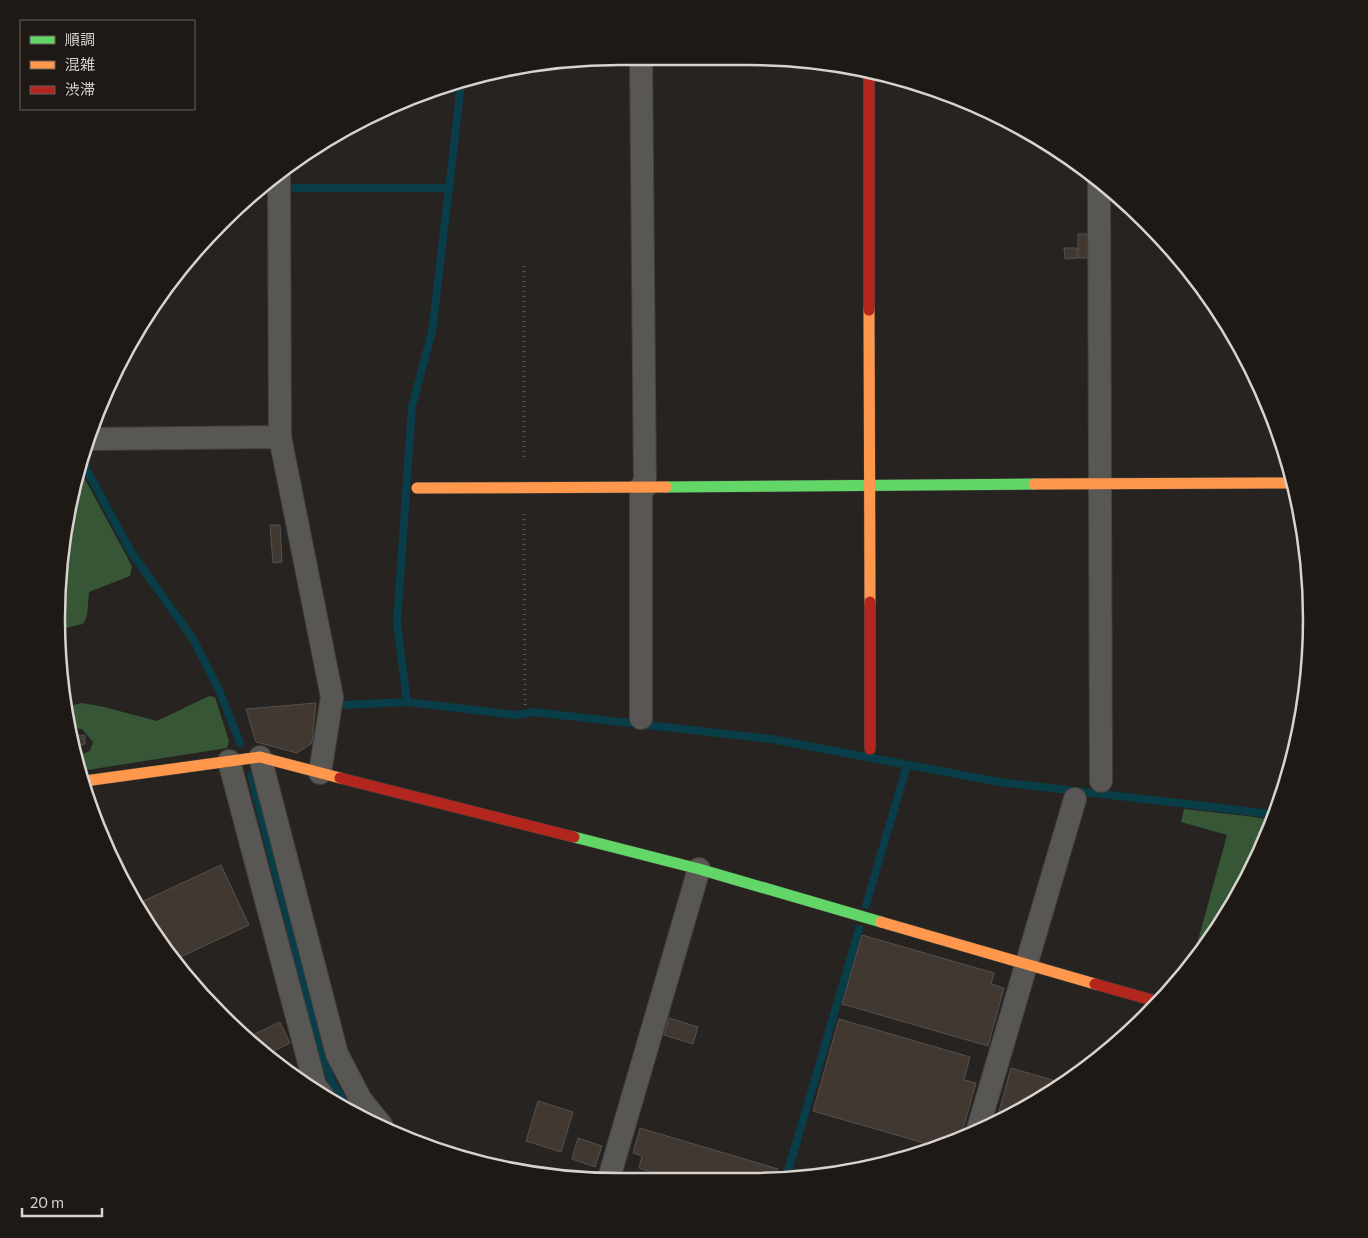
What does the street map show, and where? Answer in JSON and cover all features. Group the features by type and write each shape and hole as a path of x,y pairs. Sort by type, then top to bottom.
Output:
{"street":[{"path":"641,718 643,487 642,65"},
{"path":"869,79 870,749"},
{"path":"279,181 280,437 332,697 320,773"},
{"path":"1099,190 1101,782"},
{"path":"95,438 280,437"},
{"path":"417,488 1286,483"},
{"path":"260,757 338,1054 361,1100 374,1116"},
{"path":"89,780 260,757 699,869 1151,1000"},
{"path":"229,761 314,1082"},
{"path":"980,1122 1075,799"},
{"path":"611,1173 699,869"}],"green space":[{"path":"84,477 132,566 130,576 89,592 87,616 83,624 65,628 66,583 70,547"},
{"path":"209,696 215,697 229,741 227,748 86,770 82,754 90,751 93,742 82,729 76,728 72,705 82,703 104,707 157,721"},
{"path":"1184,809 1266,819 1246,864 1229,896 1197,946 1227,835 1181,822"}],"building":[{"path":"1078,234 1088,234 1088,258 1078,258"},
{"path":"1064,248 1077,248 1077,258 1065,259"},
{"path":"270,525 280,525 282,562 273,563"},
{"path":"316,703 312,743 297,753 256,742 246,709"},
{"path":"85,735 85,744 80,745 78,736"},
{"path":"221,865 249,925 180,957 142,902"},
{"path":"862,935 994,973 991,984 1004,988 988,1046 842,1004"},
{"path":"669,1018 698,1027 693,1044 664,1035"},
{"path":"839,1019 970,1057 964,1080 976,1083 963,1130 927,1144 813,1111"},
{"path":"280,1022 290,1043 273,1052 253,1035"},
{"path":"1011,1068 1055,1081 1026,1099 998,1114"},
{"path":"538,1101 573,1112 561,1152 526,1141"},
{"path":"640,1128 778,1169 777,1172 655,1173 639,1168 642,1156 633,1153"},
{"path":"578,1138 602,1146 595,1167 572,1159"}],"waterway":[{"path":"291,188 449,188 460,88"},
{"path":"344,705 407,702 397,623 412,406 432,332 449,188"},
{"path":"86,469 131,552 193,639 219,690 240,743"},
{"path":"407,702 517,715 533,712 771,739 999,782 1268,814"},
{"path":"866,905 907,765"},
{"path":"251,775 322,1053 332,1082 342,1099"},
{"path":"788,1172 859,929"}],"traffic: fast":[{"path":"666,487 1034,484"},
{"path":"574,837 699,869 881,922"}],"traffic: slow":[{"path":"869,310 870,602"},
{"path":"1034,484 1286,483"},
{"path":"417,488 666,487"},
{"path":"89,780 260,757 340,778"},
{"path":"881,922 1095,984"}],"traffic: jam":[{"path":"869,79 869,310"},
{"path":"870,602 870,749"},
{"path":"340,778 574,837"},
{"path":"1095,984 1151,1000"}]}
